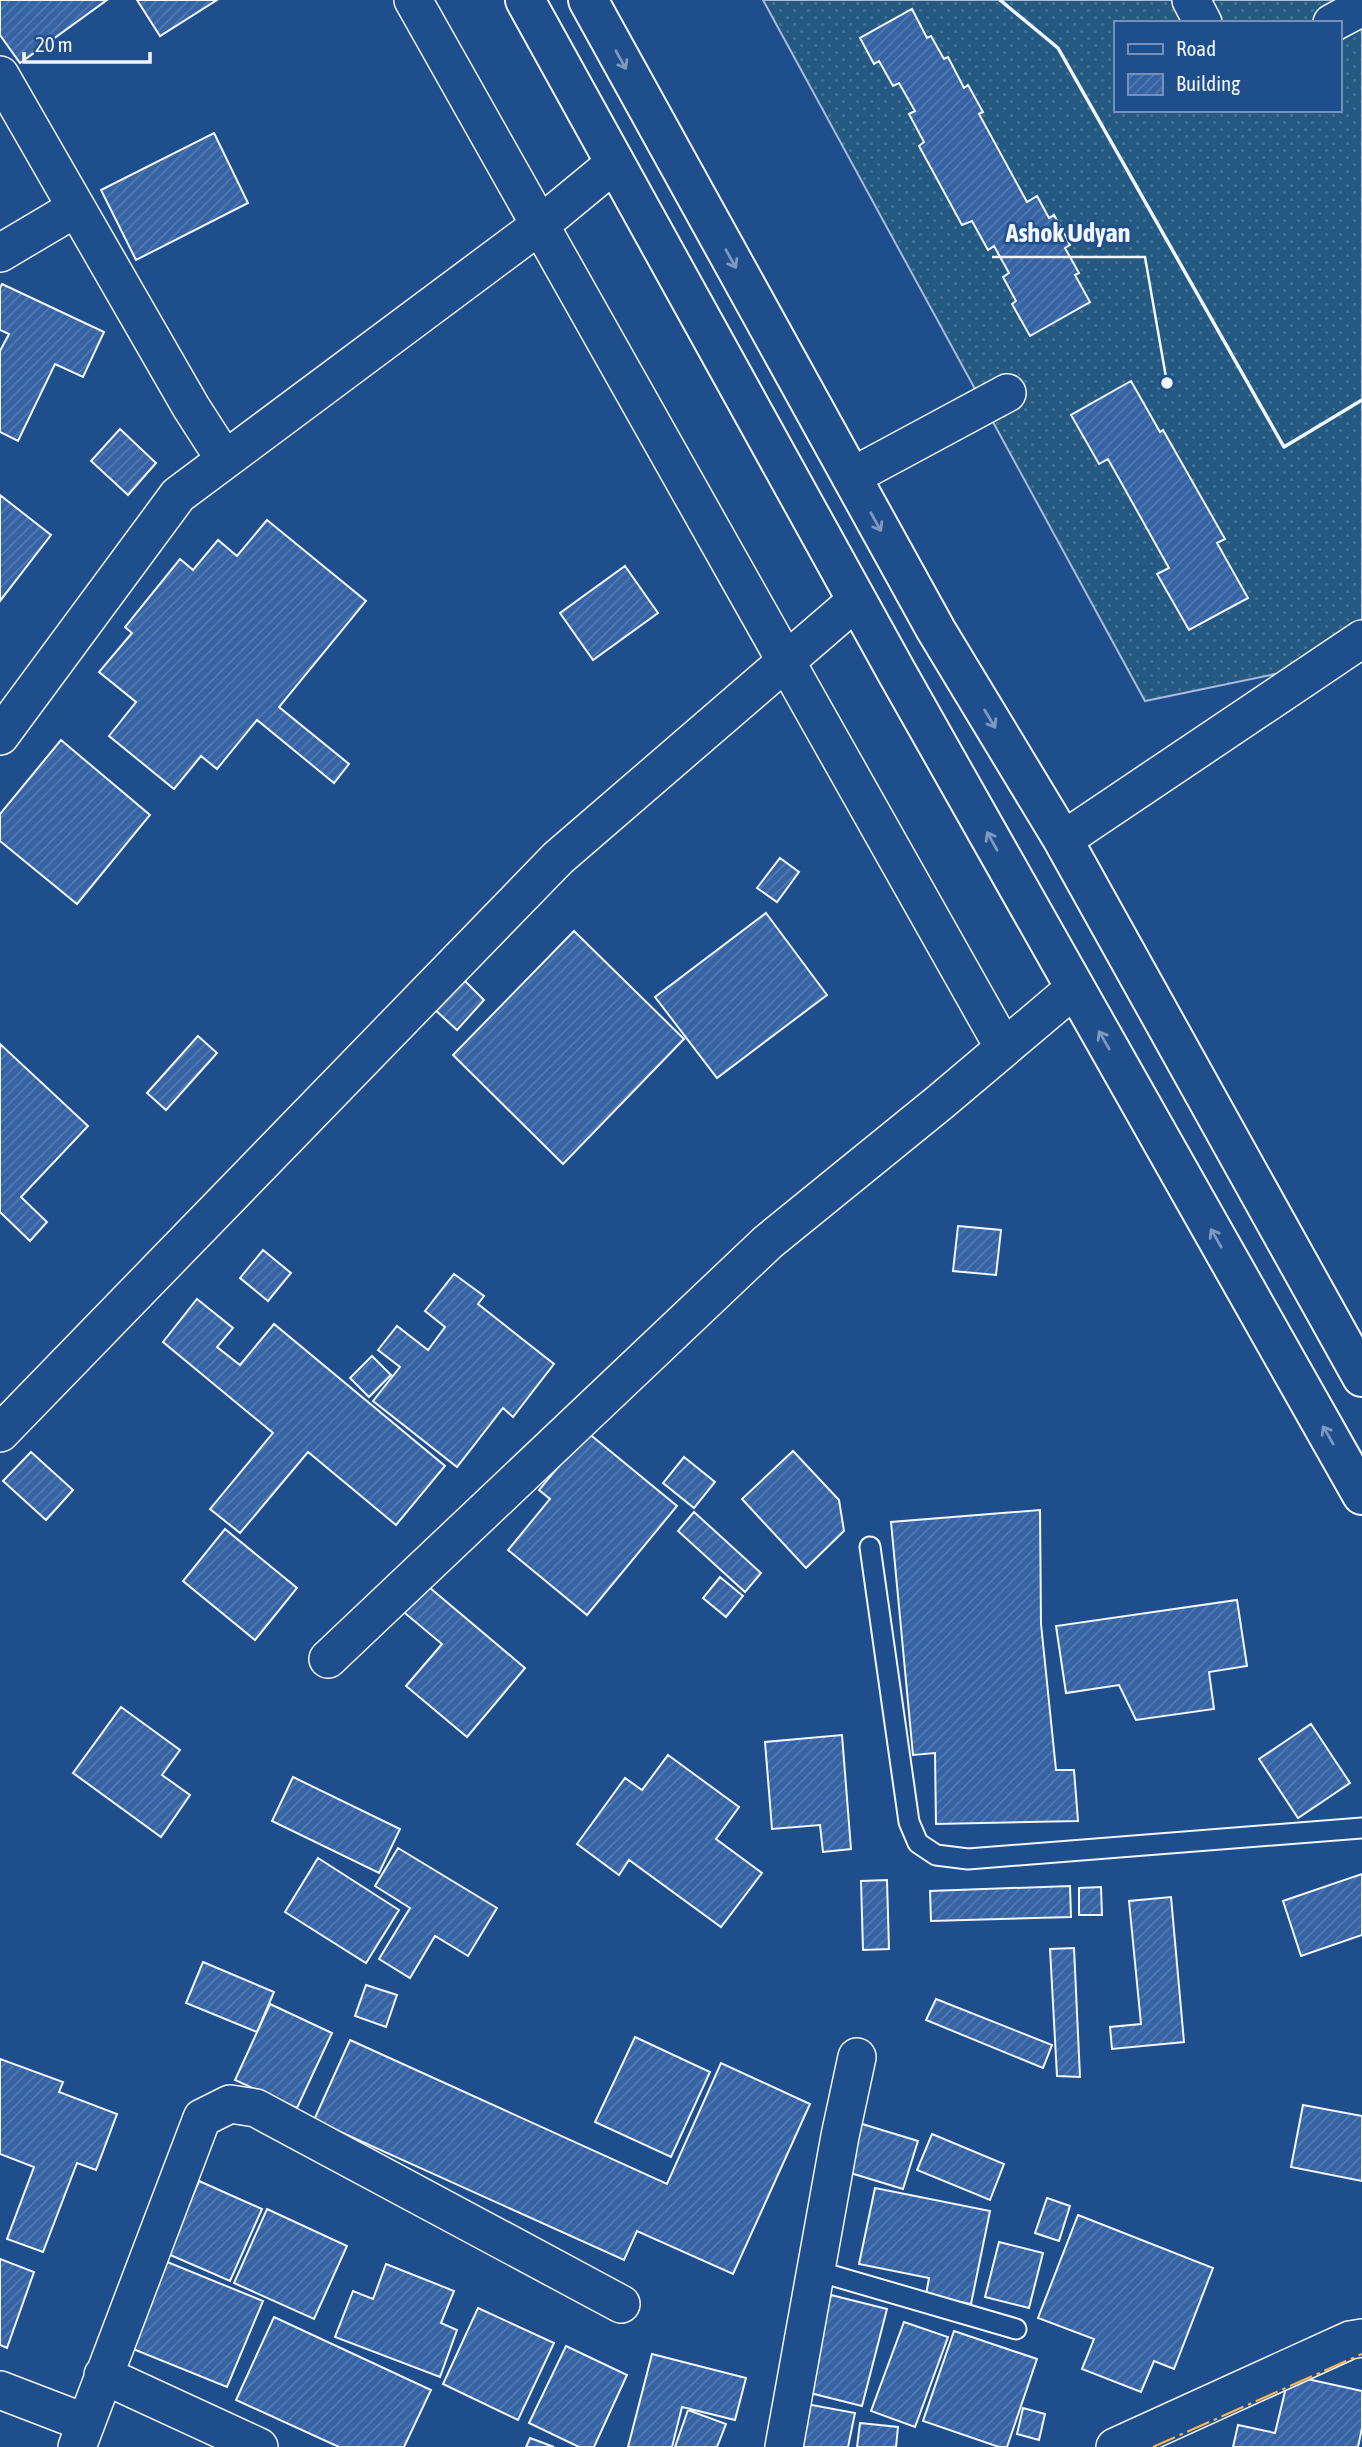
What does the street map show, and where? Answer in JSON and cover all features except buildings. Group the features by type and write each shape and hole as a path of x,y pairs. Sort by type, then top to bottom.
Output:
{"main road":[{"path":"525,0 857,600 1362,1495"},
{"path":"587,0 936,629 1063,841 1362,1377"}],"street":[{"path":"414,0 1004,1048"},
{"path":"1191,0 1202,21"},
{"path":"1336,21 1362,7"},
{"path":"0,75 191,407 225,460"},
{"path":"0,736 178,495 540,225 615,163"},
{"path":"0,253 76,208"},
{"path":"851,477 1007,393"},
{"path":"0,1433 558,858 857,600"},
{"path":"1063,841 1362,639"},
{"path":"327,1659 768,1242 1075,988"},
{"path":"784,2447 840,2136 857,2057"},
{"path":"0,2390 81,2435 201,2118 230,2104 256,2108 621,2304"},
{"path":"1115,2447 1350,2340 1362,2339"},
{"path":"103,2375 259,2447"}],"lane":[{"path":"870,1547 909,1822 918,1843 936,1855 968,1859 1362,1828"},
{"path":"817,2272 1016,2329"}],"shaded area":[{"path":"763,0 1362,0 1362,656 1145,701"}],"wall":[{"path":"1000,0 1058,48 1284,447 1362,400"}],"power":[{"path":"1153,2447 1362,2354"}],"place":[{"name":"Ashok Udyan","path":"1167,383"}]}
